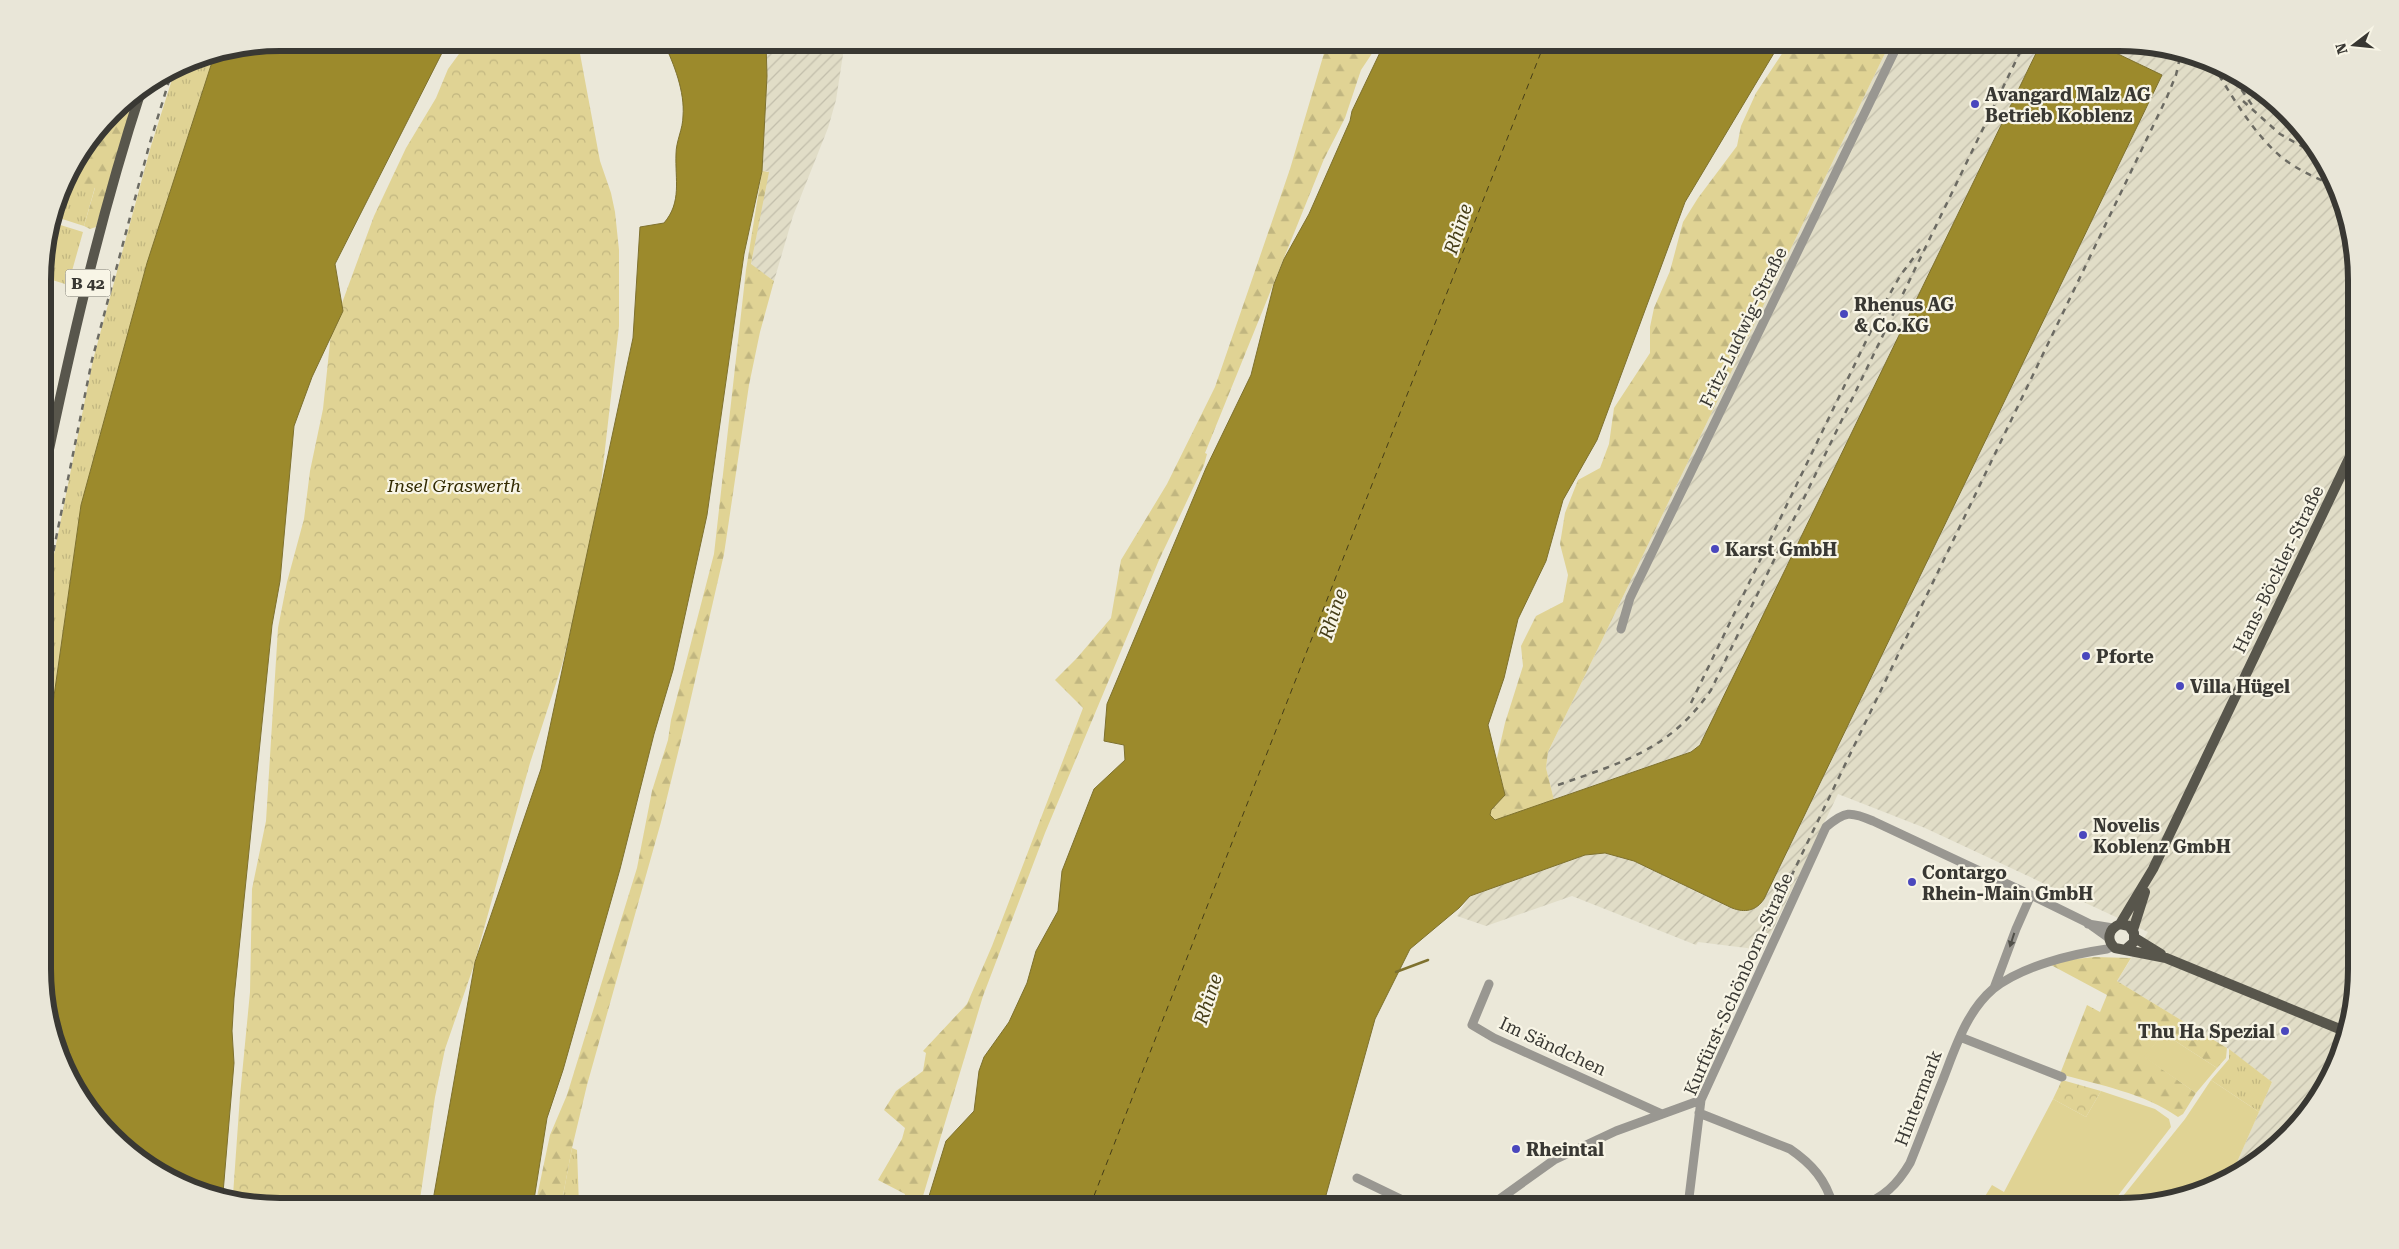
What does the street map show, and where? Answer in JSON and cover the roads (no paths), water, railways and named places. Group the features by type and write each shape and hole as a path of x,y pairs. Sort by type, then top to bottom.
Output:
{"main road":[{"name":"B 42","path":"51,446 88,280 111,191 138,101"},
{"name":"Hans-Böckler-Straße","path":"2114,934 2152,868 2348,461"},
{"name":"Hans-Böckler-Straße","path":"2126,950 2132,945 2152,868"},
{"path":"2166,958 2134,934 2129,926 2114,934 2119,950 2166,958 2340,1029"}],"street":[{"name":"Fritz-Ludwig-Straße","path":"1621,628 1630,598 1642,572 1895,51"},
{"name":"Kurfürst-Schönborn-Straße","path":"1689,1198 1700,1100 1826,827 1840,815 1856,813 2031,895"},
{"path":"2031,895 2088,924 2114,934"},
{"name":"Hintermark","path":"1876,1198 1888,1192 1900,1180 1910,1163 1960,1037 1973,1012 1994,988 2031,895"},
{"name":"Hintermark","path":"1994,988 2035,967 2072,955 2107,949 2114,934"},
{"name":"Im Sändchen","path":"1489,984 1472,1025 1494,1038 1662,1114"},
{"path":"1960,1037 2062,1077"},
{"path":"1501,1198 1554,1160 1594,1140 1700,1100"},
{"path":"1699,1113 1790,1149 1803,1158 1824,1181 1830,1198"},
{"path":"1357,1178 1398,1198"}],"water":[{"path":"281,51 443,51 335,264 343,311 312,377 294,426 280,581 272,625 234,998 232,1031 234,1063 223,1190 207,1186 166,1167 129,1141 108,1120 90,1096 75,1070 63,1042 53,998 51,968 51,717 81,505 147,263 212,62 251,53"},
{"path":"667,51 766,51 767,76 762,171 744,254 707,515 673,670 654,734 620,869 563,1070 547,1118 534,1198 433,1198 475,962 541,769 633,338 640,227 664,223 670,215 675,199 676,149 683,121 683,107 678,78"},
{"name":"Rhine","path":"1381,51 1775,51 1685,202 1597,440 1563,500 1546,561 1518,619 1504,678 1488,725 1505,795 1491,810 1490,815 1495,820 1691,752 1700,745 2037,51 2112,51 2162,75 1761,903 1746,911 1732,908 1634,861 1605,853 1585,855 1470,896 1459,908 1410,949 1375,1019 1325,1198 928,1198 946,1141 974,1111 979,1071 984,1057 1009,1022 1027,983 1036,951 1058,911 1062,871 1094,789 1125,760 1124,745 1104,741 1107,704 1206,468 1251,375 1274,284 1284,259 1309,214 1350,121 1352,111"}],"waterway":[{"path":"1396,972 1428,960"}],"railway":[{"path":"1558,785 1624,761 1662,740 1679,727 1711,690 2021,51"},
{"path":"1760,941 2167,97 2176,75 2179,59"},
{"path":"2219,74 2243,112 2269,145 2291,164 2325,182"},
{"path":"51,563 92,360 149,146 169,80"},
{"path":"2239,85 2252,105"},
{"path":"2243,101 2280,134 2306,148"},
{"path":"1691,703 1883,306 1900,276 1920,249"}],"place":[{"name":"Avangard Malz AG Betrieb Koblenz","path":"1975,104"},
{"name":"Rhenus AG & Co.KG","path":"1844,314"},
{"name":"Karst GmbH","path":"1715,549"},
{"name":"Pforte","path":"2086,656"},
{"name":"Villa Hügel","path":"2180,686"},
{"name":"Novelis Koblenz GmbH","path":"2083,835"},
{"name":"Contargo Rhein-Main GmbH","path":"1912,882"},
{"name":"Thu Ha Spezial","path":"2285,1031"},
{"name":"Rheintal","path":"1516,1149"}],"park label":[{"name":"Insel Graswerth","path":"454,485"}]}
